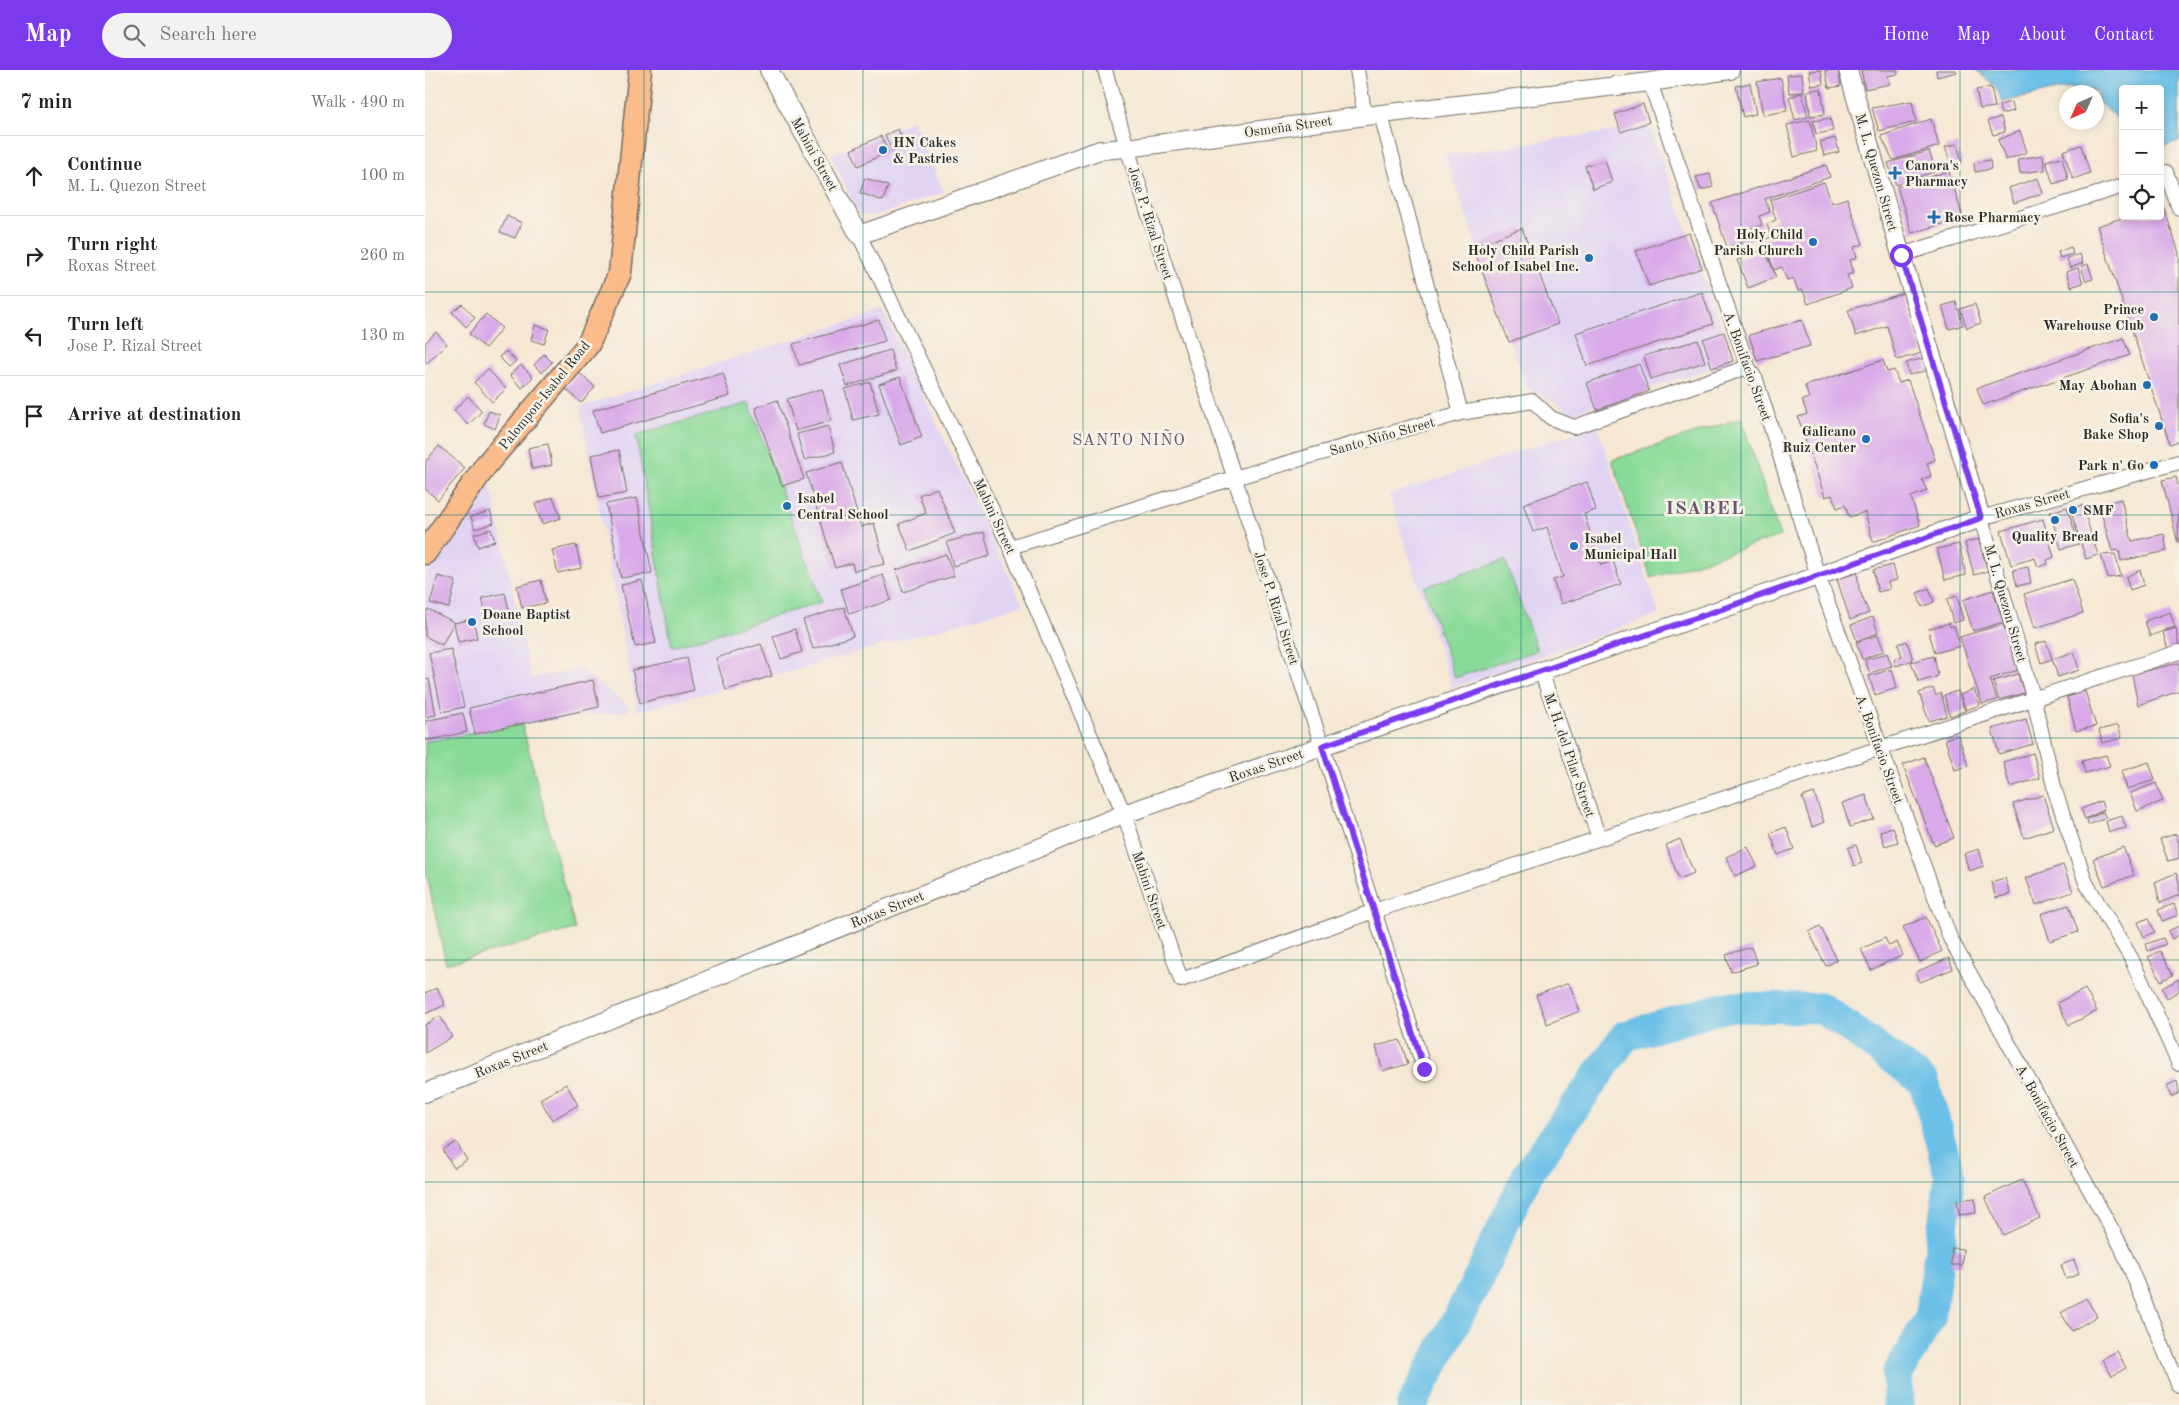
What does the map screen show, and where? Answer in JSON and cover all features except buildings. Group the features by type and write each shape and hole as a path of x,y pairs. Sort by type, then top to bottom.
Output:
{"highway":[{"name":"Palompon-Isabel Road","path":"425,553 486,465 588,345 620,273 640,70"}],"street":[{"name":"Mabini Street","path":"769,70 859,235 1010,547 1124,814 1181,980 1374,911"},
{"name":"Jose P. Rizal Street","path":"1105,70 1127,148 1322,746 1424,1069"},
{"path":"1357,70 1373,115 1461,413"},
{"name":"Osmeña Street","path":"859,235 1100,150 1650,82 1730,70"},
{"name":"M. L. Quezon Street","path":"1848,70 1901,255 2034,700 2055,791 2086,882 2131,958 2179,1064"},
{"name":"A. Bonifacio Street","path":"1650,82 1748,367 1756,380 1818,576 1949,938 2121,1246 2179,1386"},
{"path":"2164,173 2166,172 2179,208"},
{"path":"1901,255 2119,187"},
{"name":"Santo Niño Street","path":"1010,547 1235,478 1461,413 1533,402 1551,418 1574,427 1748,367"},
{"name":"Roxas Street","path":"425,1093 1124,814 1818,576 1981,518 2179,462"},
{"path":"1374,911 2179,652"},
{"name":"M. H. del Pilar Street","path":"1541,671 1599,838"}],"shaded area":[{"path":"913,120 944,192 876,216 859,215 831,155"},
{"name":"Holy Child Parish School of Isabel Inc.","path":"1650,126 1733,361 1572,413 1526,386 1445,155"},
{"name":"Isabel Central School","path":"883,311 1023,605 785,673 637,711 580,407"},
{"path":"1597,425 1659,614 1452,688 1389,495"},
{"name":"Doane Baptist School","path":"490,483 531,678 579,669 628,705 630,711 522,724 425,742 425,574"}],"green space":[{"path":"749,403 822,602 672,647 636,435"},
{"path":"1741,418 1780,536 1651,578 1612,460"},
{"path":"1505,560 1537,650 1455,678 1424,587"},
{"path":"522,724 575,929 446,964 425,867 425,742"}],"water":[{"path":"1976,70 2179,70 2179,142 2164,147 2164,85 2119,85 2119,125 2116,117 2104,107 2104,85 2059,85 2059,89 2003,102 1995,86"}],"waterway":[{"path":"1412,1405 1477,1281 1528,1173 1625,1036 1726,1007 1822,1008 1924,1082 1950,1177 1930,1318 1897,1375 1898,1405"}],"place":[{"name":"HN Cakes & Pastries","path":"883,150"},
{"name":"Canora's Pharmacy","path":"1895,173"},
{"name":"Rose Pharmacy","path":"1934,217"},
{"name":"Holy Child Parish Church","path":"1813,242"},
{"name":"Holy Child Parish School of Isabel Inc.","path":"1589,258"},
{"name":"Prince Warehouse Club","path":"2154,317"},
{"name":"May Abohan","path":"2147,385"},
{"name":"Sofia's Bake Shop","path":"2159,426"},
{"name":"Galicano Ruiz Center","path":"1866,439"},
{"name":"Park n' Go","path":"2154,465"},
{"name":"Isabel Central School","path":"787,506"},
{"name":"SMF","path":"2073,510"},
{"name":"Quality Bread","path":"2055,520"},
{"name":"Isabel Municipal Hall","path":"1574,546"},
{"name":"Doane Baptist School","path":"472,622"}],"district":[{"name":"SANTO NIÑO","path":"1129,439"},
{"name":"ISABEL","path":"1705,507"}],"route":[{"path":"1424,1069 1322,746 1818,576 1981,518 1901,255"}]}
